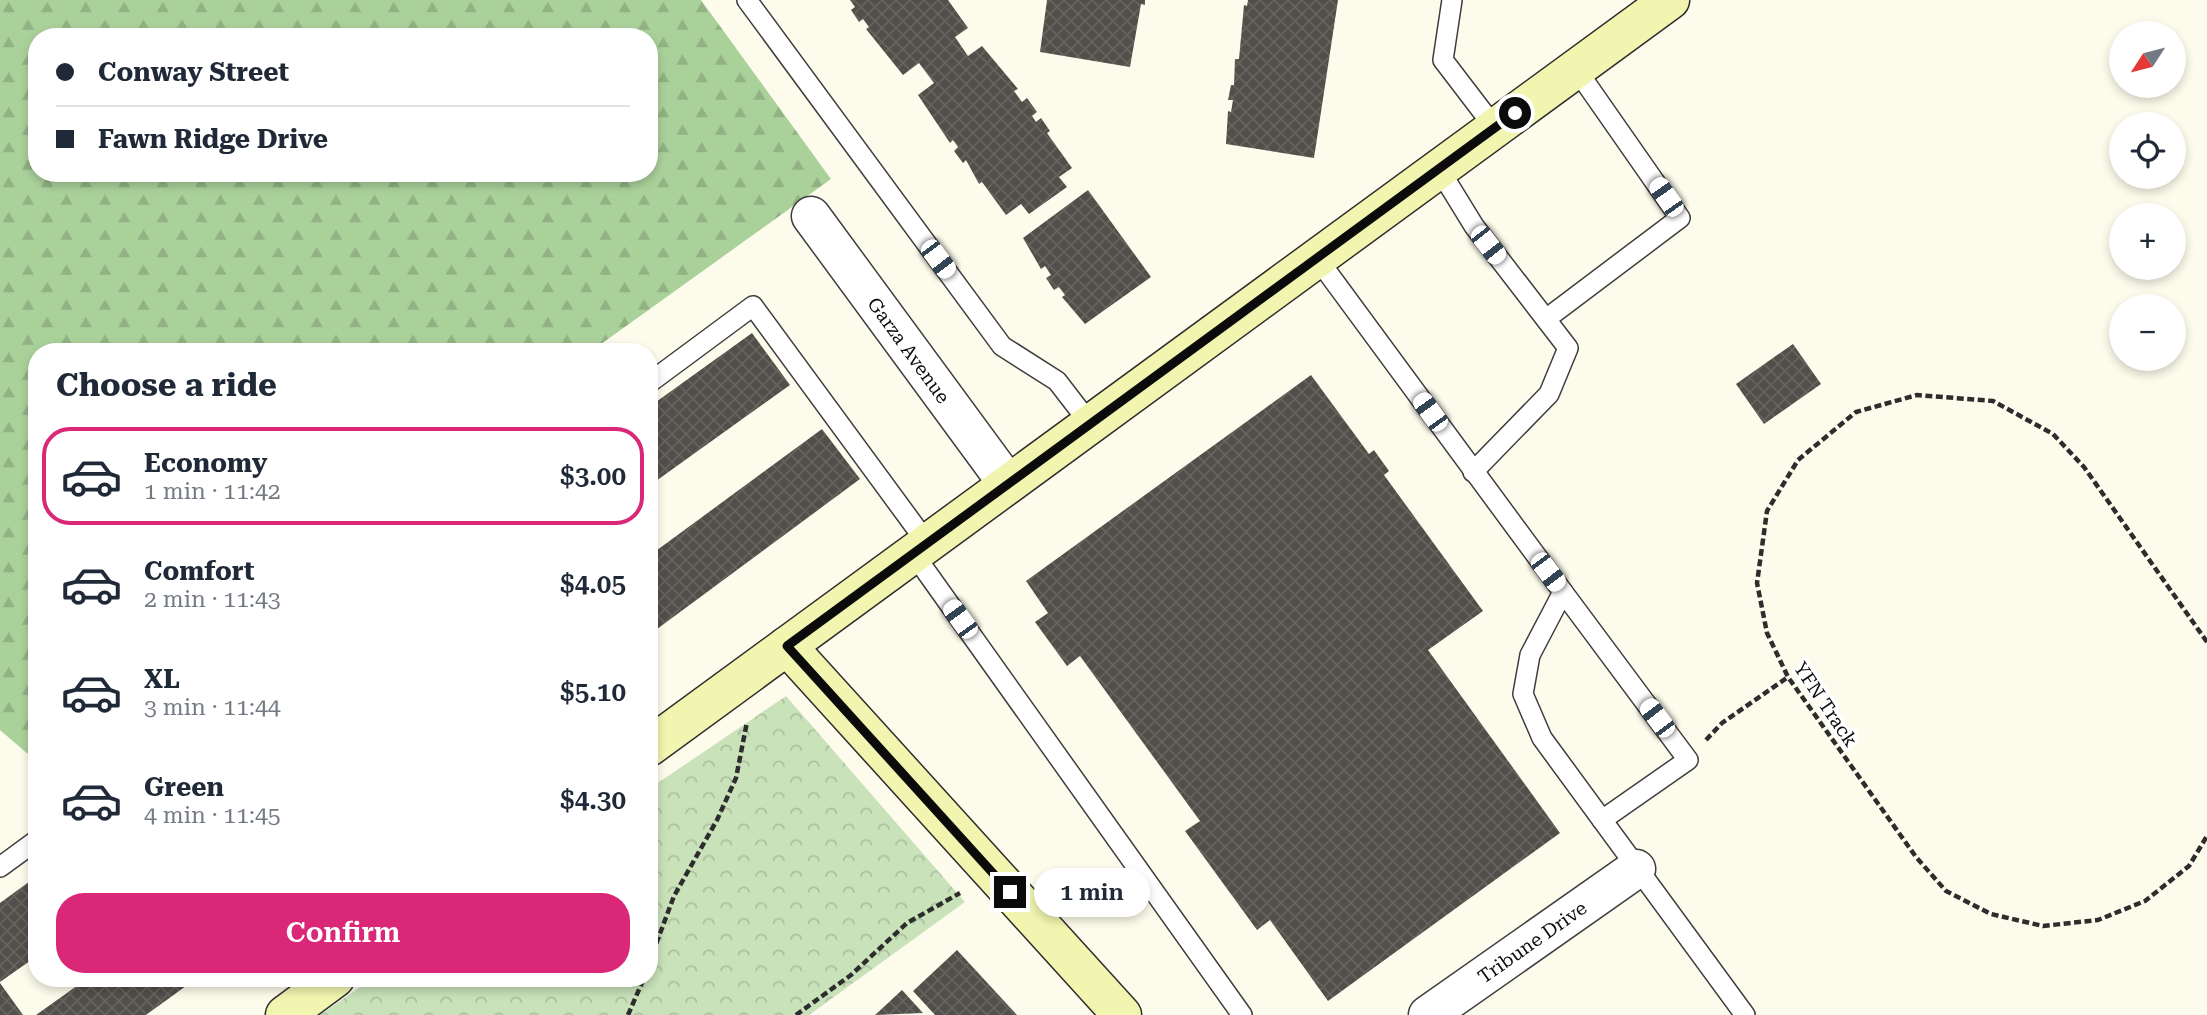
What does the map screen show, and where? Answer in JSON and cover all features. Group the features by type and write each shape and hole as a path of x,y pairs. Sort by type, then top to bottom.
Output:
{"street":[{"path":"658,740 1670,0"},
{"name":"Garza Avenue","path":"811,216 1008,484"},
{"path":"787,646 1122,1015"},
{"name":"Tribune Drive","path":"1428,1015 1636,869"},
{"path":"285,1015 322,987"}],"lane":[{"path":"747,0 1002,345 1057,381 1091,425"},
{"path":"1452,0 1443,60 1495,128"},
{"path":"1546,319 1680,218 1576,69"},
{"path":"1439,169 1474,226 1568,348 1549,394 1473,472"},
{"path":"1317,258 1688,760 1602,820"},
{"path":"658,376 753,306 1242,1015"},
{"path":"1563,592 1530,655 1523,694 1542,738 1745,1015"},
{"path":"0,867 28,846"}],"path":[{"name":"YFN Track","path":"2207,642 2084,467 2053,434 1993,401 1917,395 1857,412 1798,460 1767,510 1757,583 1767,632 1788,677 1924,865 1946,891 1991,914 2043,926 2098,920 2145,901 2189,866 2207,836"},
{"path":"1688,760 1722,723 1788,677"},
{"path":"658,939 674,896 717,820 736,778 747,719"},
{"path":"796,1015 852,975 906,923 962,891"},
{"path":"628,1015 640,987"}],"green space":[{"path":"0,0 701,0 831,179 603,343 28,343 28,754 0,730"},
{"path":"786,696 965,902 809,1015 320,1015 360,987 658,987 658,783"}],"building":[{"path":"850,0 948,0 968,28 955,37 968,56 982,46 1018,89 1014,91 1022,102 1027,98 1037,112 1032,116 1036,122 1041,118 1050,131 1047,133 1072,168 1059,177 1067,187 1029,214 1021,204 1006,215 982,182 979,184 966,160 963,163 954,151 958,147 953,140 950,143 918,95 934,83 919,63 903,75 866,29 869,27 863,19 859,22 851,10 855,7"},
{"path":"1047,0 1145,0 1145,5 1141,4 1130,67 1040,52"},
{"path":"1248,0 1338,0 1314,158 1226,144 1228,111 1231,112 1233,100 1228,100 1231,85 1234,85 1235,59 1239,59 1244,5 1247,6"},
{"path":"1088,190 1151,277 1085,324 1062,297 1065,295 1059,287 1054,290 1046,278 1051,275 1045,266 1041,269 1023,238"},
{"path":"752,333 790,385 658,480 658,401"},
{"path":"1793,344 1821,384 1764,424 1736,384"},
{"path":"1311,375 1369,454 1374,450 1389,471 1384,475 1483,611 1428,650 1560,833 1328,1001 1270,920 1257,930 1185,831 1200,821 1080,656 1067,666 1035,622 1048,613 1026,581"},
{"path":"822,429 860,479 658,628 658,549"},
{"path":"28,883 28,962 0,982 0,903"},
{"path":"957,950 1017,1015 935,1015 913,991"},
{"path":"0,983 23,1015 0,1015"},
{"path":"75,987 185,987 146,1015 36,1015"},
{"path":"902,990 923,1013 875,1015"}],"route":[{"path":"1010,892 787,646 1515,113"}]}
